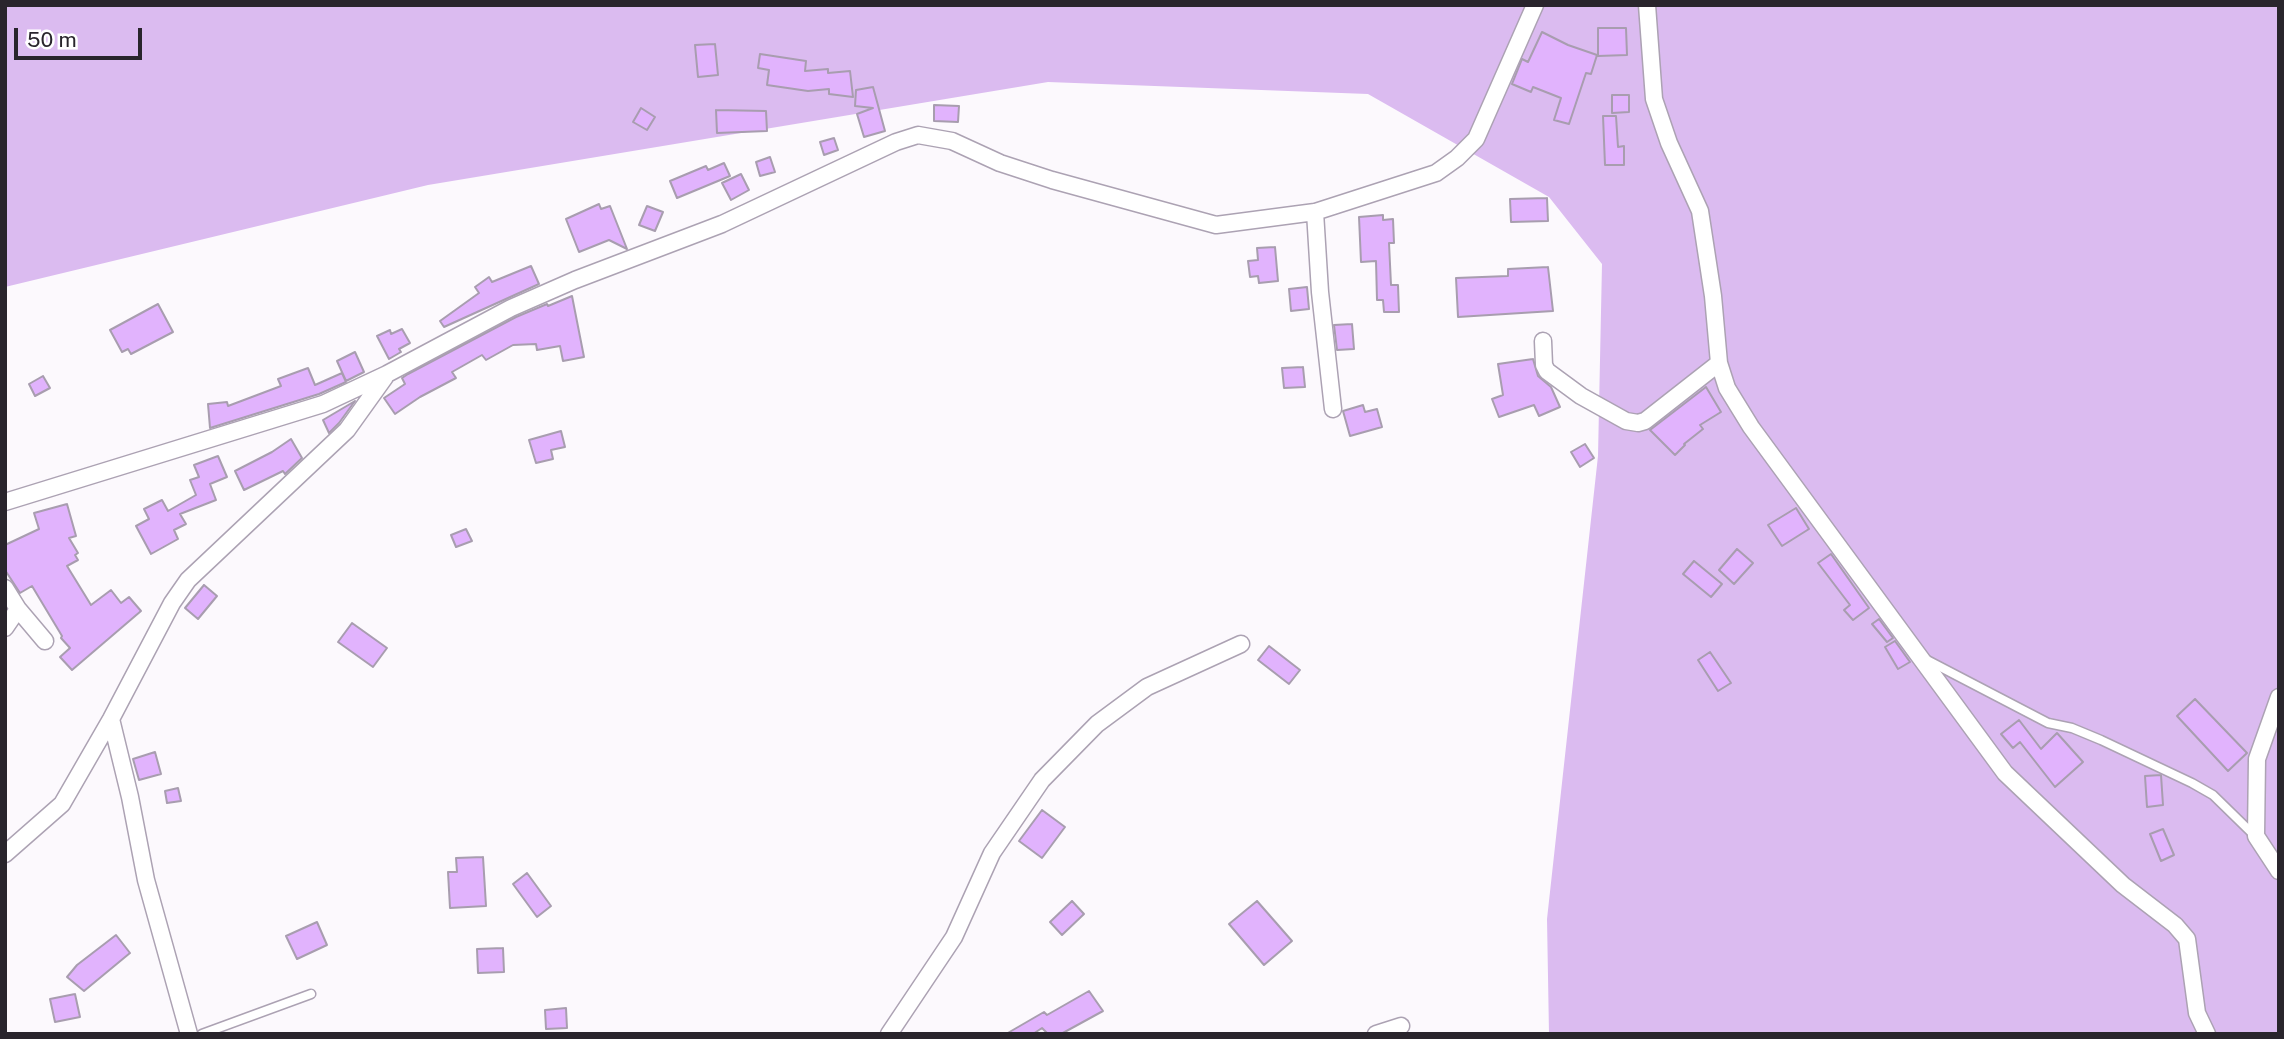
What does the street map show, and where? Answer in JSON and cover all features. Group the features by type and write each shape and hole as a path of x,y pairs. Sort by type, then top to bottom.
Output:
{"street":[{"path":"5,502 323,404 387,374 511,308 575,279 722,224 897,142 918,135 952,141 1000,163 1052,180 1216,225 1315,212 1436,173 1457,158 1476,139 1535,5"},
{"path":"1647,5 1654,99 1669,143 1700,211 1713,296 1719,363 1727,388 1751,427 2006,773 2123,885 2175,925 2187,939 2197,1013 2207,1034"},
{"path":"1315,212 1320,292 1333,409"},
{"path":"1543,341 1544,365 1547,371 1592,402 1626,421 1638,423 1645,421 1719,363"},
{"path":"5,854 62,804 111,719 172,603 188,580 347,430 387,374"},
{"path":"5,588 46,641"},
{"path":"5,628 19,609"},
{"path":"889,1034 954,937 992,853 1042,780 1097,724 1147,687 1241,644"},
{"path":"2279,697 2257,759 2256,836 2279,871"},
{"path":"111,719 146,880 189,1034"},
{"path":"1376,1034 1401,1026"}],"lane":[{"path":"1922,657 2048,723 2072,728 2192,783 2213,795 2256,836"},
{"path":"202,1034 312,994"}],"shaded area":[{"path":"5,5 2279,5 2279,1034 1549,1034 1547,919 1598,456 1602,264 1549,197 1368,94 1048,82 428,185 5,287"}],"building":[{"path":"1598,28 1626,28 1627,55 1598,56"},
{"path":"1542,32 1597,55 1591,74 1586,73 1569,124 1554,120 1561,98 1533,87 1531,92 1512,84 1522,59 1528,62"},
{"path":"715,44 718,75 698,77 695,45"},
{"path":"760,54 806,61 805,71 850,71 853,97 829,94 829,89 808,91 767,85 769,70 758,68"},
{"path":"873,87 885,131 864,137 857,114 873,108 855,106 856,90"},
{"path":"1612,95 1629,95 1629,112 1612,113"},
{"path":"934,105 959,106 958,122 934,121"},
{"path":"641,108 655,117 647,130 633,122"},
{"path":"716,110 766,111 767,131 717,133"},
{"path":"1603,116 1616,116 1618,147 1624,146 1624,165 1605,165"},
{"path":"834,138 838,150 824,155 820,142"},
{"path":"770,157 775,172 760,176 756,162"},
{"path":"724,163 730,176 677,198 670,181 706,166 708,170"},
{"path":"741,174 749,190 731,200 722,183"},
{"path":"1547,198 1548,221 1511,222 1510,199"},
{"path":"599,204 601,209 610,206 627,249 609,240 579,252 566,219"},
{"path":"647,206 663,212 655,231 639,225"},
{"path":"1383,215 1383,220 1393,219 1394,243 1389,243 1391,285 1398,285 1399,312 1384,312 1383,300 1377,300 1376,261 1361,262 1359,217"},
{"path":"1275,247 1278,281 1259,283 1258,276 1250,277 1248,261 1258,260 1257,248"},
{"path":"531,266 539,284 444,327 440,321 479,293 475,287 489,277 492,282"},
{"path":"1548,267 1553,311 1458,317 1456,278 1508,276 1508,269"},
{"path":"1307,287 1309,309 1291,311 1289,289"},
{"path":"572,296 584,357 563,361 560,346 537,350 536,344 513,345 486,360 482,355 452,372 456,378 395,414 384,398 405,384 402,378 408,374 516,317"},
{"path":"158,304 173,332 131,354 128,349 122,352 110,330"},
{"path":"1352,324 1354,349 1337,350 1334,325"},
{"path":"402,329 410,343 389,359 377,336 390,330 391,334"},
{"path":"355,352 364,372 346,381 337,361"},
{"path":"1533,359 1538,376 1551,387 1560,407 1539,416 1534,405 1499,417 1492,399 1503,395 1498,364"},
{"path":"1303,367 1305,387 1284,388 1282,368"},
{"path":"308,368 315,385 342,373 346,382 319,394 210,428 208,404 227,402 228,406 281,386 278,379"},
{"path":"43,376 50,388 35,396 29,384"},
{"path":"1706,387 1721,412 1700,425 1703,429 1675,455 1650,430"},
{"path":"355,401 339,423 329,433 323,420"},
{"path":"1363,405 1365,412 1377,409 1382,427 1350,436 1343,411"},
{"path":"561,431 565,447 551,450 553,459 536,463 529,440"},
{"path":"291,439 302,458 285,474 283,471 244,490 235,471"},
{"path":"1585,444 1594,458 1580,467 1571,452"},
{"path":"218,456 227,477 210,484 216,500 180,514 186,524 174,530 178,539 151,554 136,526 149,519 144,509 162,500 168,511 196,495 190,480 199,477 194,465"},
{"path":"67,504 76,536 69,538 78,553 75,555 78,560 67,566 91,605 111,590 121,603 129,597 141,611 72,670 60,657 70,648 61,638 32,586 20,593 5,570 5,545 39,529 34,513"},
{"path":"1796,508 1809,529 1782,546 1768,525"},
{"path":"466,529 472,541 456,547 451,535"},
{"path":"1737,549 1753,563 1734,584 1719,570"},
{"path":"1831,554 1869,608 1853,620 1844,610 1850,605 1818,563"},
{"path":"1694,561 1722,584 1711,597 1683,574"},
{"path":"204,585 217,596 198,619 185,608"},
{"path":"1879,619 1893,638 1887,642 1872,624"},
{"path":"352,623 387,648 373,667 338,642"},
{"path":"1895,641 1910,662 1898,669 1885,647"},
{"path":"1269,646 1300,670 1289,684 1258,660"},
{"path":"1710,652 1731,683 1718,691 1698,660"},
{"path":"2195,699 2247,753 2228,771 2177,716"},
{"path":"2019,720 2041,749 2057,733 2083,762 2055,787 2020,742 2013,748 2001,734"},
{"path":"155,752 161,774 139,780 133,759"},
{"path":"2161,775 2163,805 2147,807 2145,776"},
{"path":"178,788 181,801 167,803 165,791"},
{"path":"1042,810 1065,827 1042,858 1019,841"},
{"path":"2163,829 2174,855 2161,861 2150,834"},
{"path":"483,857 486,906 450,908 448,872 457,872 456,858"},
{"path":"527,873 551,906 537,917 513,884"},
{"path":"1072,901 1084,914 1062,935 1050,922"},
{"path":"1257,901 1292,941 1264,965 1229,924"},
{"path":"317,922 327,945 297,959 286,936"},
{"path":"116,935 130,953 84,991 67,977 77,965"},
{"path":"503,948 504,972 478,973 477,949"},
{"path":"1089,991 1103,1011 1061,1034 1048,1034 1042,1028 1033,1034 1006,1034 1044,1012 1047,1015"},
{"path":"75,994 80,1017 55,1022 50,999"},
{"path":"566,1008 567,1028 546,1029 545,1010"}]}
